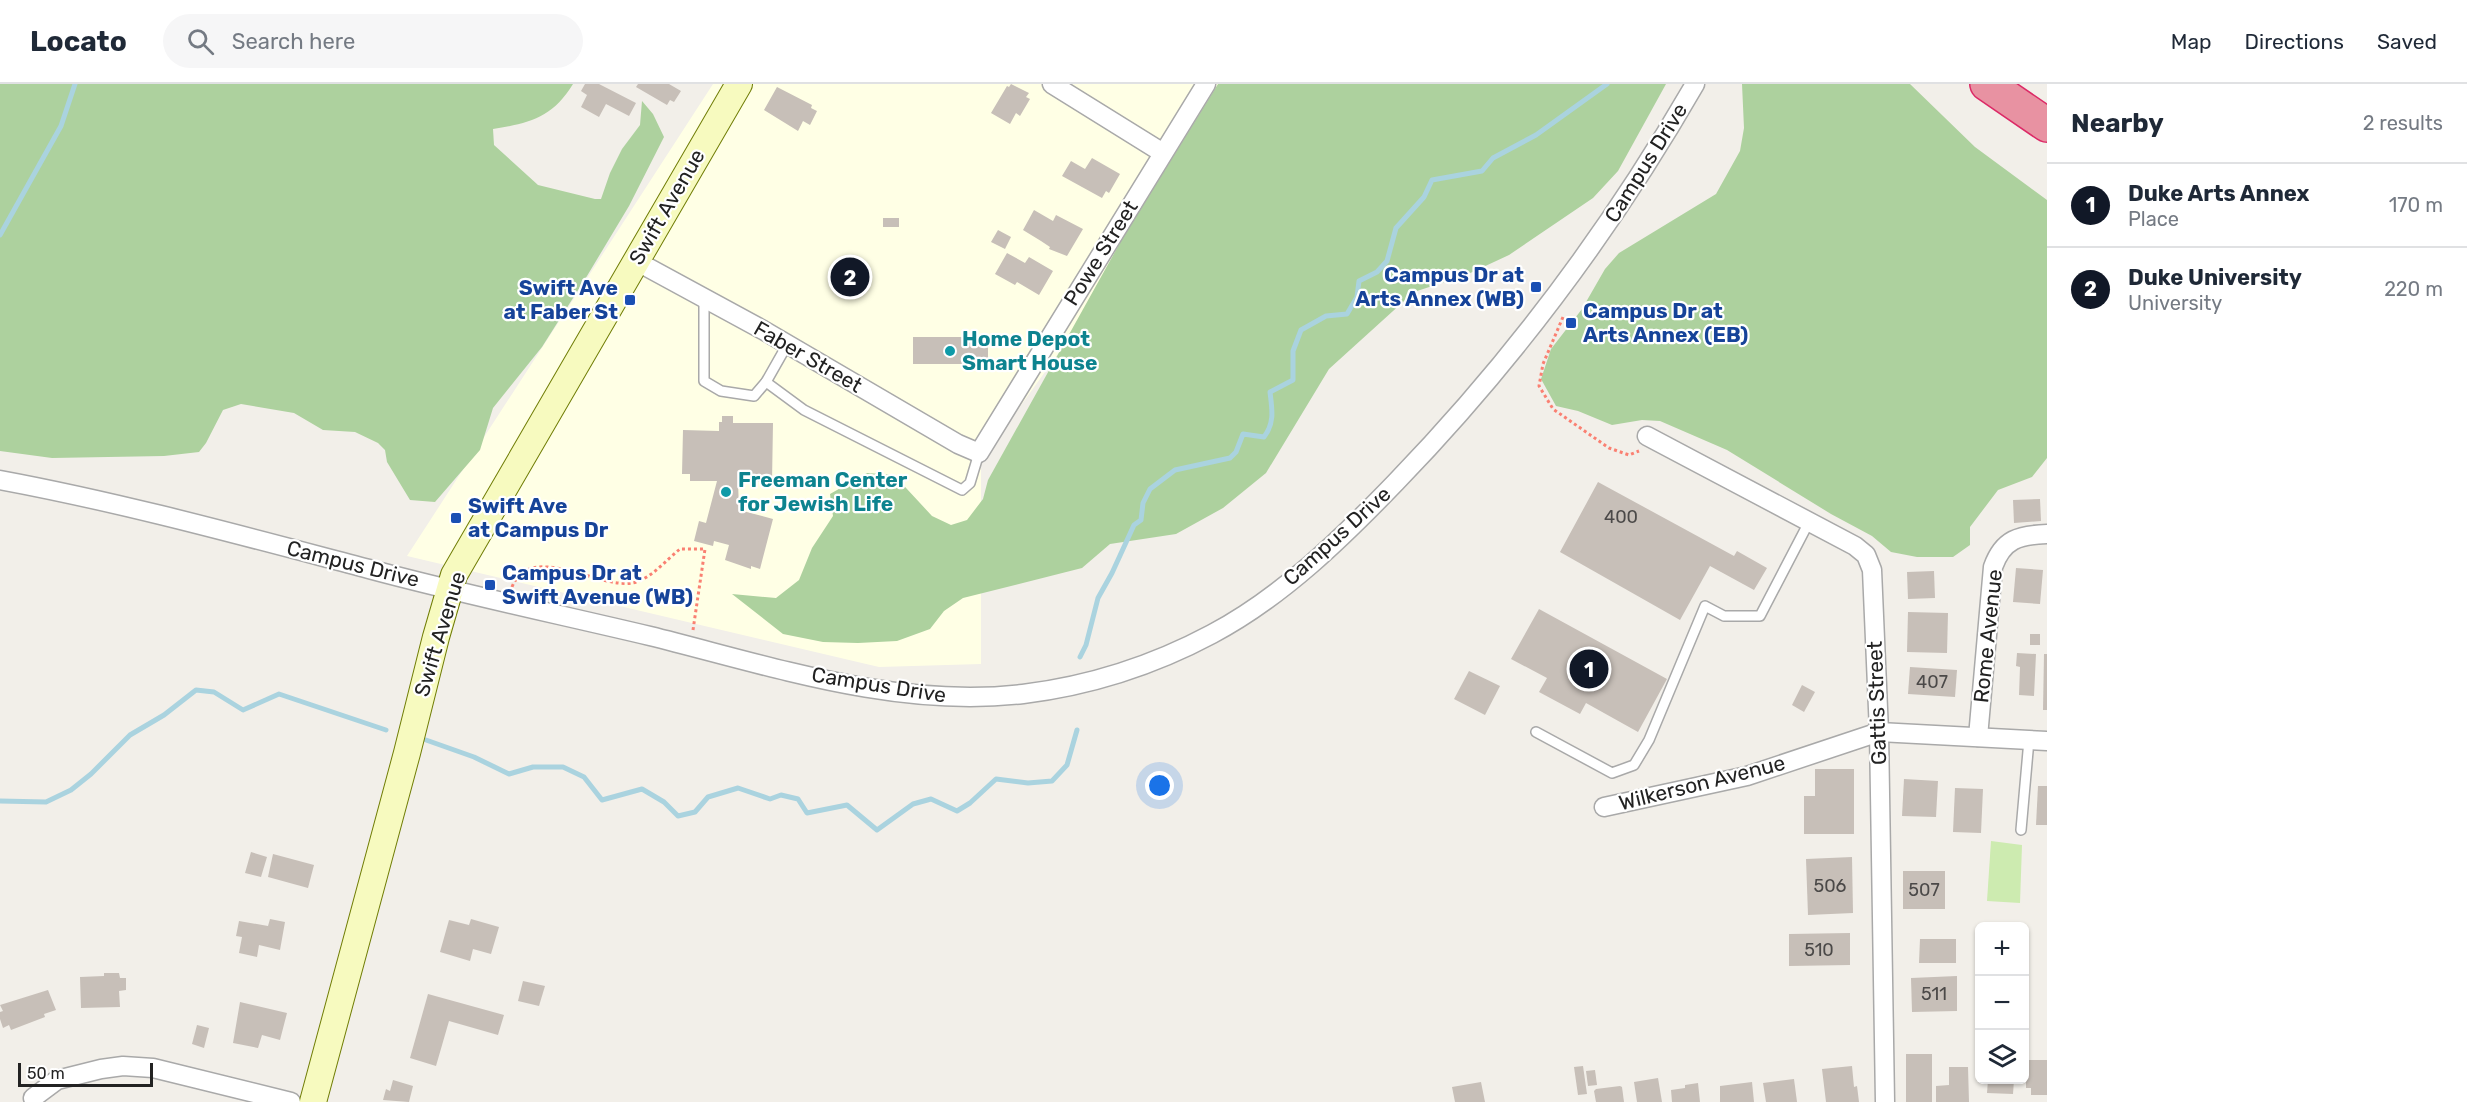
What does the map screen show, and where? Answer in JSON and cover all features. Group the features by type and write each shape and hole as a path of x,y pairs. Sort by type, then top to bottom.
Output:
{"highway":[{"path":"1987,84 2047,125"}],"street":[{"name":"Swift Avenue","path":"313,1102 454,575 739,84"},
{"path":"1052,84 1163,153"},
{"name":"Powe Street","path":"979,453 1206,84"},
{"name":"Campus Drive","path":"0,480 237,534 449,588 870,688 917,695 989,697 1051,690 1113,675 1167,656 1213,633 1241,616 1306,568 1371,507 1456,419 1541,316 1613,216 1656,151 1695,84"},
{"name":"Faber Street","path":"636,261 958,444 979,453"},
{"name":"Gattis Street","path":"1647,436 1866,555 1872,570 1879,732 1885,1102"},
{"name":"Rome Avenue","path":"1978,737 1993,567 2002,549 2018,538 2047,534"},
{"name":"Wilkerson Avenue","path":"1604,807 1747,776 1879,732 2038,740"},
{"path":"33,1098 57,1080 123,1066 153,1068 291,1102"}],"lane":[{"path":"704,298 704,381 721,391 754,396 766,382 787,345"},
{"path":"766,382 804,410 962,490 970,483 979,453"},
{"path":"1536,732 1612,772 1634,765 1649,740 1705,606 1724,616 1760,616 1809,522"},
{"path":"2021,830 2038,740"}],"path":[{"path":"1565,309 1543,364 1539,386 1553,410 1609,448 1625,454 1636,453 1645,447 1647,436"},
{"path":"512,589 514,582 524,572 537,567 558,568 631,584 644,578 680,549 705,549 693,633"}],"shaded area":[{"path":"713,84 1252,84 981,461 981,664 879,667 407,556"}],"green space":[{"path":"0,84 573,84 557,105 548,112 529,121 493,129 494,145 538,185 595,199 601,199 622,149 640,125 642,101 653,114 664,137 629,206 587,276 542,347 493,408 480,450 435,502 410,500 387,462 385,450 378,443 355,432 323,430 294,413 241,404 223,410 199,452 164,456 52,458 0,451"},
{"path":"1218,84 1666,84 1618,171 1593,198 1509,255 1466,275 1414,292 1329,369 1266,473 1223,508 1176,534 1110,544 1082,568 963,598 944,611 930,629 897,641 823,642 783,634 732,594 776,598 799,580 812,548 833,516 830,494 867,473 894,475 932,516 951,525 967,520 983,499 988,480 1121,241"},
{"path":"1742,84 1910,84 1975,147 2047,200 2047,458 2032,477 1998,490 1970,527 1970,545 1953,557 1917,557 1891,552 1872,536 1831,514 1727,450 1660,421 1642,420 1612,425 1578,411 1556,406 1541,379 1551,349 1582,309 1605,269 1619,253 1716,194 1740,151 1744,128"},
{"path":"1991,841 2022,845 2020,903 1987,901"}],"building":[{"path":"585,84 599,84 636,103 629,116 606,104 599,117 581,107 587,95 581,91"},
{"path":"638,84 669,84 681,91 674,102 670,100 667,105 636,87"},
{"path":"1011,84 1029,93 1026,97 1030,99 1020,116 1016,113 1010,124 991,113 1007,86"},
{"path":"777,87 812,105 811,108 817,111 810,125 803,121 798,131 764,110"},
{"path":"1092,158 1120,174 1109,193 1106,191 1102,198 1062,176 1071,161 1085,169"},
{"path":"1034,210 1053,221 1056,215 1083,229 1067,256 1049,249 1050,247 1023,230"},
{"path":"883,218 899,218 899,227 883,227"},
{"path":"998,230 1011,237 1005,249 991,242"},
{"path":"1007,253 1025,263 1029,257 1053,271 1039,295 1017,282 1015,285 995,274"},
{"name":"Home Depot Smart House","path":"913,337 988,337 988,364 913,364"},
{"name":"Freeman Center for Jewish Life","path":"722,416 733,416 733,423 773,423 772,482 738,481 739,510 773,519 760,569 751,566 751,569 725,560 729,545 714,541 713,546 694,541 699,521 706,523 717,481 690,481 690,474 682,474 683,430 719,431"},
{"path":"1598,482 1734,556 1737,551 1767,568 1754,590 1710,566 1680,620 1560,552"},
{"path":"2040,499 2041,521 2014,523 2013,500"},
{"path":"2016,568 2043,570 2040,604 2013,602"},
{"path":"1934,571 1935,598 1908,599 1907,572"},
{"path":"1539,609 1667,679 1638,732 1586,703 1580,714 1539,692 1547,678 1511,659"},
{"path":"1908,612 1948,613 1947,653 1907,652"},
{"path":"2030,634 2040,634 2040,645 2030,645"},
{"path":"2017,653 2036,654 2034,696 2019,695 2020,667 2016,666"},
{"path":"2044,654 2047,654 2047,710 2043,710"},
{"path":"1910,667 1957,670 1955,697 1908,694"},
{"path":"1469,671 1500,686 1485,715 1454,699"},
{"path":"1802,685 1815,692 1804,712 1792,705"},
{"path":"1815,769 1854,769 1854,834 1804,834 1804,796 1815,796"},
{"path":"1904,779 1938,781 1936,817 1902,816"},
{"path":"2038,786 2047,786 2047,825 2036,825"},
{"path":"1955,788 1983,789 1981,833 1953,832"},
{"path":"251,852 267,857 261,877 245,873"},
{"path":"273,854 314,865 308,888 268,877"},
{"path":"1852,857 1853,913 1808,915 1806,859"},
{"path":"1903,871 1945,871 1945,909 1903,909"},
{"path":"270,919 285,922 280,950 259,945 257,957 239,953 242,937 236,936 239,921 268,926"},
{"path":"471,919 499,927 491,954 473,949 470,961 440,952 449,920 469,925"},
{"path":"1850,933 1850,965 1789,966 1789,934"},
{"path":"1920,939 1956,939 1956,963 1919,963"},
{"path":"104,973 119,973 120,978 126,978 126,990 119,991 120,1007 81,1008 80,977 104,976"},
{"path":"1957,976 1957,1011 1912,1012 1911,978"},
{"path":"523,981 545,986 539,1006 518,1001"},
{"path":"48,990 56,1010 44,1014 45,1017 11,1030 9,1025 3,1028 0,1012 3,1011 0,1005"},
{"path":"428,994 504,1015 498,1035 449,1021 436,1066 410,1058"},
{"path":"240,1002 287,1013 280,1040 262,1035 258,1048 233,1043"},
{"path":"197,1025 209,1028 204,1048 192,1044"},
{"path":"1906,1054 1932,1054 1932,1102 1906,1102"},
{"path":"2029,1060 2047,1060 2047,1095 2031,1095 2031,1088 2026,1088 2026,1084 2029,1084"},
{"path":"1583,1066 1587,1094 1578,1095 1574,1067"},
{"path":"1852,1066 1854,1087 1857,1086 1859,1102 1826,1102 1822,1069"},
{"path":"1949,1067 1968,1067 1969,1102 1936,1102 1936,1086 1949,1085"},
{"path":"1595,1070 1597,1085 1588,1086 1586,1071"},
{"path":"1658,1078 1662,1102 1637,1102 1634,1082"},
{"path":"1794,1079 1797,1102 1766,1102 1763,1083"},
{"path":"393,1080 413,1086 409,1102 383,1100 386,1089 390,1091"},
{"path":"1481,1082 1485,1102 1455,1102 1452,1087"},
{"path":"1752,1082 1754,1102 1720,1102 1720,1086"},
{"path":"1698,1083 1700,1102 1672,1102 1671,1090"},
{"path":"1988,1084 2014,1084 2013,1094 1987,1093"},
{"path":"1620,1086 1624,1102 1596,1102 1594,1091 1596,1089"}],"waterway":[{"path":"0,235 61,126 75,84"},
{"path":"1080,657 1086,645 1098,598 1134,525 1141,520 1143,503 1150,489 1175,470 1230,458 1236,452 1243,434 1264,437 1271,421 1270,392 1293,380 1293,351 1301,330 1326,316 1347,314 1357,297 1359,281 1377,272 1387,261 1396,228 1424,197 1432,180 1482,171 1493,158 1536,135 1607,84"},
{"path":"0,801 46,802 71,790 91,774 130,735 164,715 196,690 214,692 243,710 279,694 386,730"},
{"path":"426,740 474,757 509,774 533,767 563,767 584,777 602,800 642,789 664,802 678,816 695,812 708,797 738,788 770,799 781,795 798,799 807,813 847,805 877,830 913,804 931,799 957,811 970,803 996,779 1028,783 1052,781 1067,765 1077,730"}],"place":[{"name":"Duke University","path":"850,277"},
{"name":"Campus Dr at Arts Annex (WB)","path":"1536,287"},
{"name":"Swift Ave at Faber St","path":"630,300"},
{"name":"Campus Dr at Arts Annex (EB)","path":"1571,323"},
{"name":"Home Depot Smart House","path":"950,351"},
{"name":"Freeman Center for Jewish Life","path":"726,492"},
{"name":"Swift Ave at Campus Dr","path":"456,518"},
{"name":"Campus Dr at Swift Avenue (WB)","path":"490,585"},
{"name":"Duke Arts Annex","path":"1589,669"}]}
